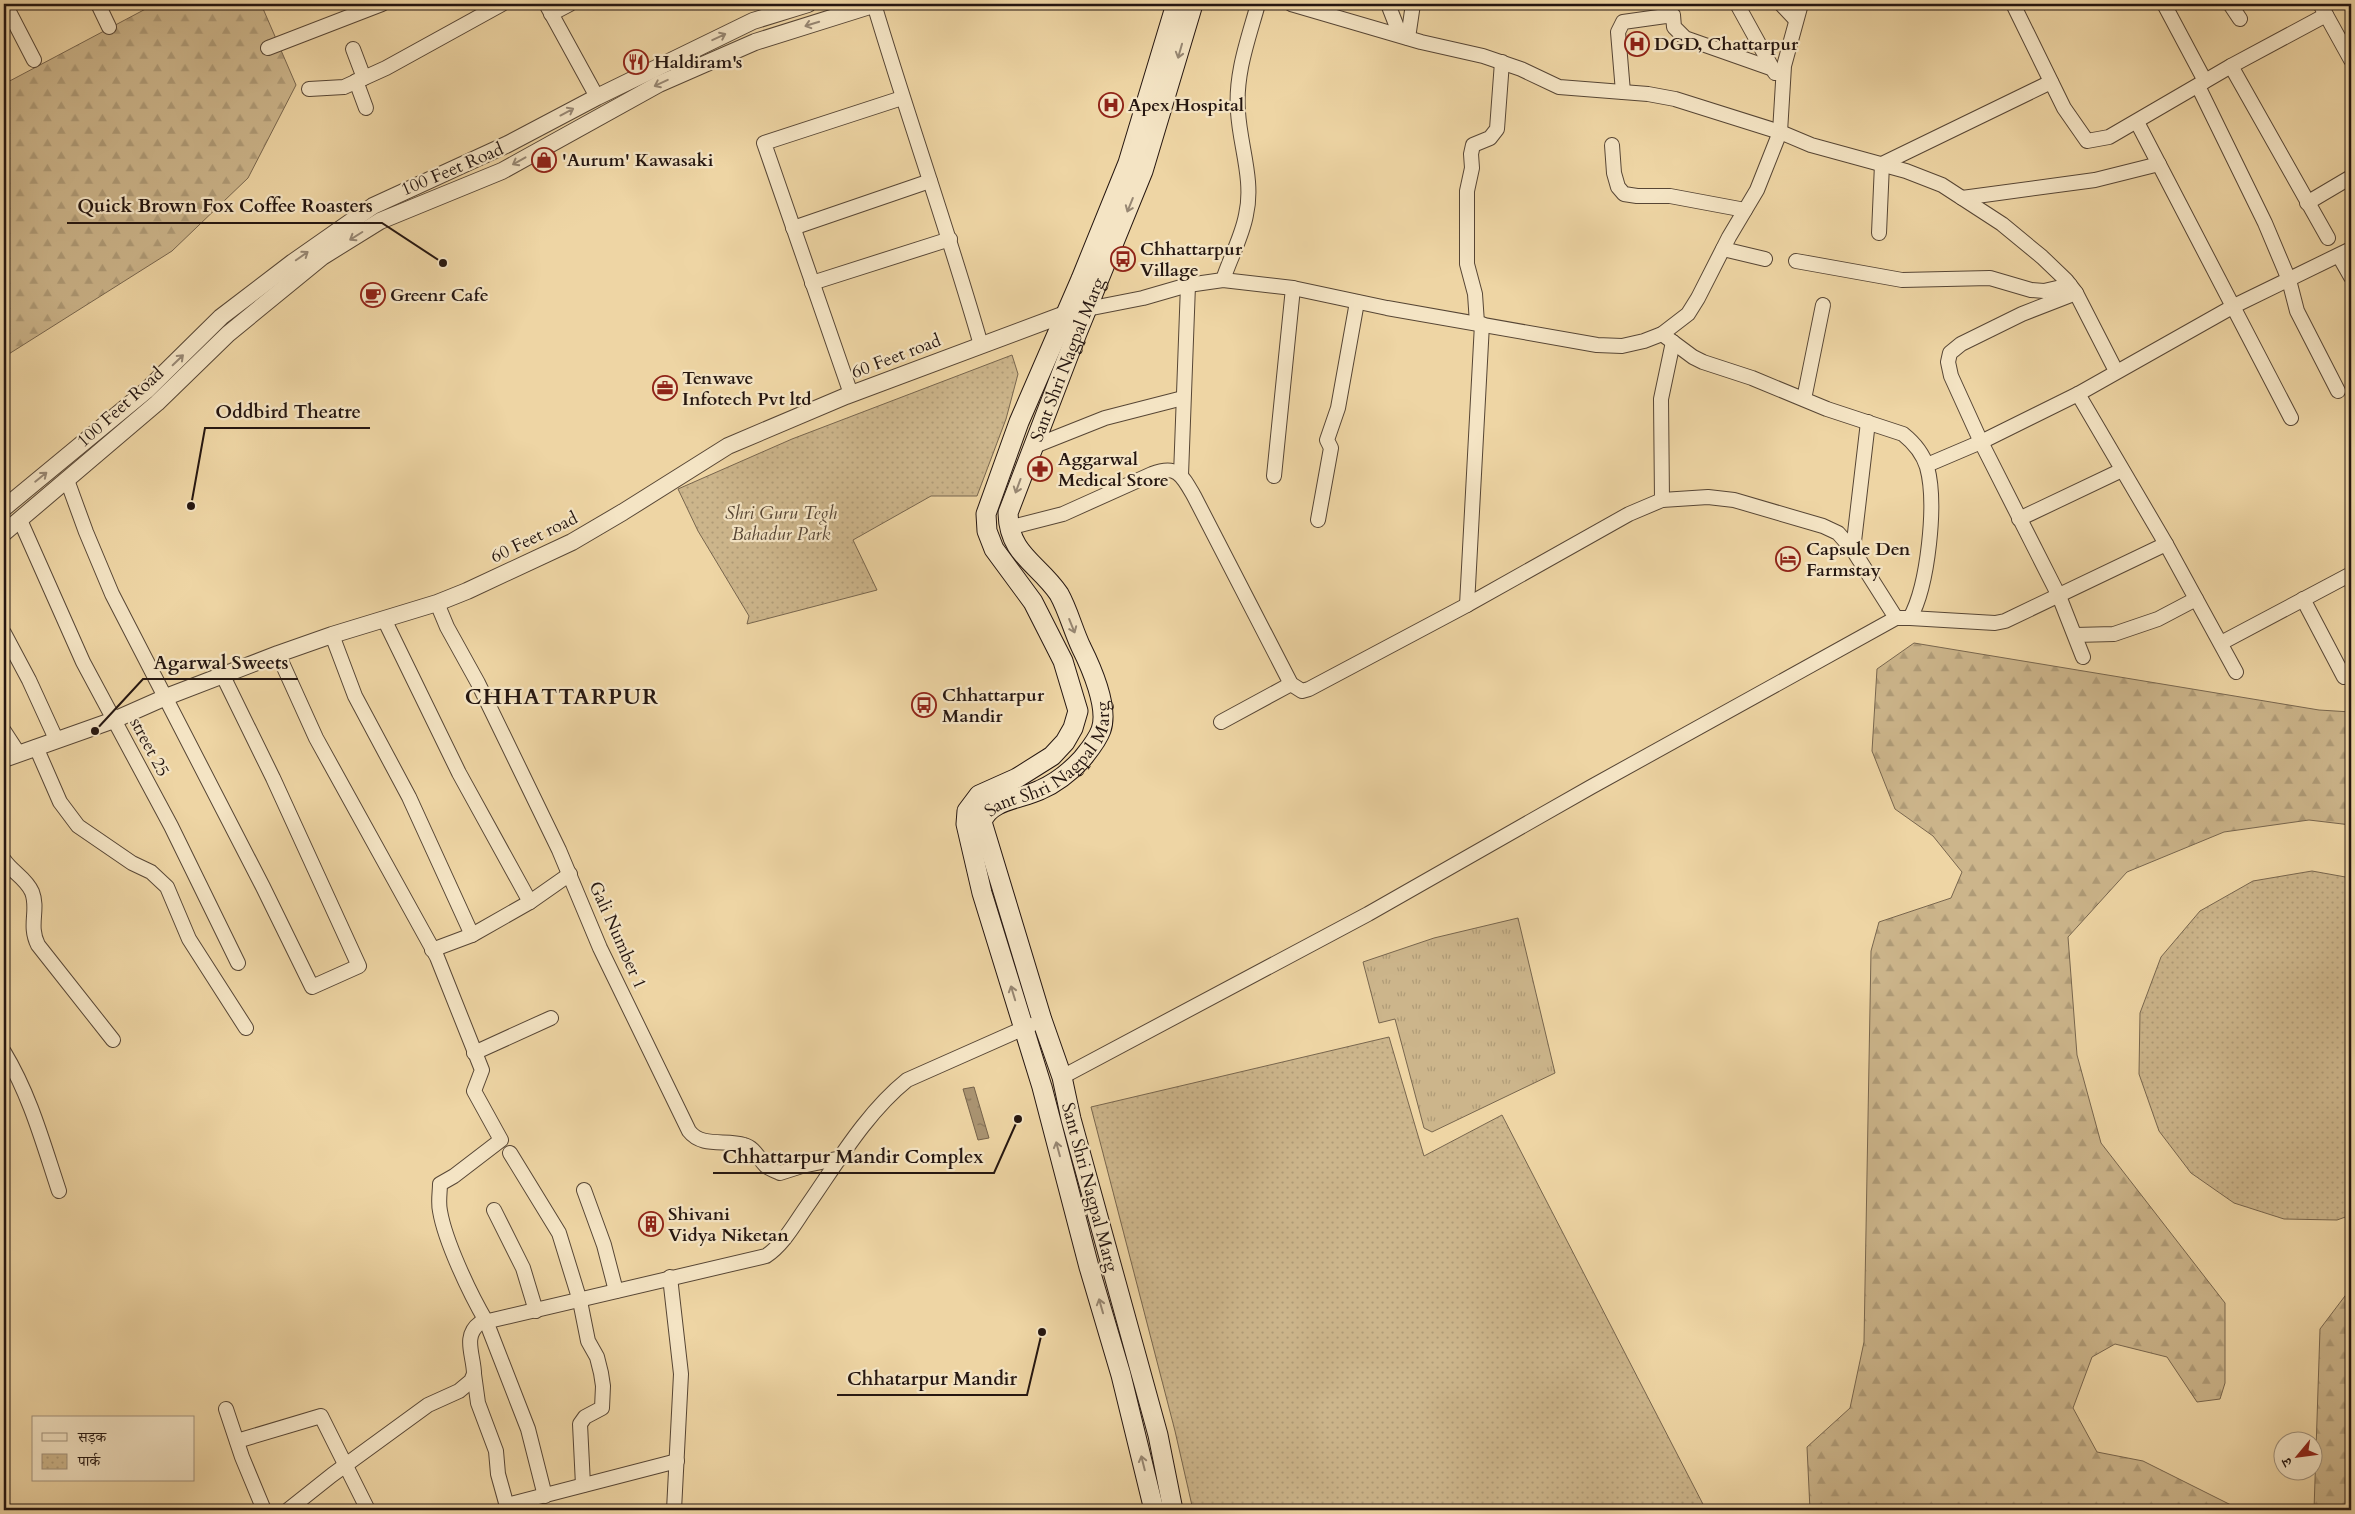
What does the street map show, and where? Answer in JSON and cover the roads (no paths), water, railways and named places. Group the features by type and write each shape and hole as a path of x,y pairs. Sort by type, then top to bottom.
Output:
{"main road":[{"name":"Sant Shri Nagpal Marg","path":"1154,1510 1121,1375 1090,1268 1038,1071 982,893 966,824 967,811 979,794 1017,778 1052,756 1065,742 1073,728 1078,711 1063,661 1047,627 1033,602 994,550 986,531 986,514 1019,422 1064,314 1081,279 1128,163 1176,4"},
{"name":"Sant Shri Nagpal Marg","path":"1173,1510 1158,1435 1070,1120 1062,1077 1042,1020 982,822 985,813 993,807 1040,790 1068,774 1090,748 1101,729 1102,708 1092,668 1076,638 1060,596 1046,577 1014,545 1008,528 1008,514 1032,447 1143,171 1193,4"},
{"path":"1121,1375 1140,1372"}],"street":[{"path":"5,4 34,60"},
{"path":"98,4 109,27"},
{"path":"268,48 382,4"},
{"path":"309,89 344,87 360,80 386,68 502,4"},
{"path":"570,4 549,9 597,97"},
{"name":"100 Feet Road","path":"4,508 147,390 222,317 293,262 373,206 508,144 597,97 753,21 808,4"},
{"path":"875,4 902,98 950,239 981,344"},
{"name":"100 Feet Road","path":"4,533 157,403 228,334 322,257 380,221 502,171 659,84 755,42 875,4"},
{"path":"1222,280 1247,214 1247,178 1238,112 1238,87 1242,57 1258,4"},
{"path":"1291,4 1502,62 1559,87 1623,92 1675,99 1780,132 1811,145 1882,164 1942,185 2002,224 2042,256 2073,289 2116,371"},
{"path":"1388,4 1404,36"},
{"path":"1404,36 1413,4"},
{"path":"1737,4 1784,91"},
{"path":"1781,4 1796,20"},
{"path":"1662,500 1661,399 1667,338 1688,314 1757,190 1780,132 1784,91 1784,66 1800,4"},
{"path":"2013,4 2064,108 2087,140 2109,137 2137,122 2202,84 2324,7 2351,60"},
{"path":"2164,4 2265,223 2288,280 2301,319 2338,391"},
{"path":"2230,4 2240,20"},
{"path":"1623,92 1618,32 1623,22 1673,15 1674,27 1685,38 1773,69"},
{"path":"353,49 366,108"},
{"path":"1467,605 1480,323 1476,294 1467,264 1467,191 1472,168 1470,154 1473,145 1490,138 1497,129 1502,62"},
{"path":"2231,66 2306,203 2328,238"},
{"path":"1882,164 2051,82"},
{"path":"851,394 764,143 902,98"},
{"path":"2137,122 2291,418"},
{"path":"1612,144 1614,173 1618,187 1624,194 1670,196 1745,210"},
{"path":"1879,233 1882,164"},
{"path":"1962,198 2095,180 2159,164"},
{"path":"2306,203 2351,177"},
{"path":"793,228 930,181"},
{"path":"812,282 950,239"},
{"path":"1723,249 1766,259"},
{"path":"1927,465 1981,442 2078,394 2234,306 2345,253 2351,277"},
{"path":"1796,261 1902,280 1990,278 2031,290 2073,289"},
{"path":"1062,1077 1368,914 1591,787 1903,618 1916,606 1920,591 1929,537 1931,484 1927,465 1912,441 1903,434 1804,399 1752,378 1703,362 1667,338 1622,346 1605,345 1357,302 1293,288 1222,280 1188,285 1143,298 1087,309"},
{"path":"1181,475 1188,285"},
{"path":"1274,476 1293,288"},
{"path":"2073,289 1961,344 1950,353 1948,362 1951,376 1981,442 2059,596 2084,657"},
{"path":"1318,520 1331,448 1327,440 1338,408 1357,302"},
{"path":"1804,399 1823,305"},
{"name":"60 Feet road","path":"11,757 56,739 114,720 166,697 278,654 332,635 437,603 521,567 572,542 728,446 851,394 981,344 1064,314 1087,309"},
{"path":"193,345 205,357"},
{"path":"2078,394 2166,544 2236,672"},
{"path":"1032,447 1105,418 1183,398"},
{"path":"1853,550 1868,422"},
{"path":"1008,528 1063,514 1165,469 1172,469 1181,475 1194,496 1291,684 1302,691 1467,605 1629,514 1662,500 1708,497 1734,500 1823,526 1838,534 1853,550 1903,618"},
{"path":"2019,519 2122,470"},
{"path":"67,480 108,586 312,988 359,966 273,778 223,676"},
{"name":"street 25","path":"20,520 83,662 171,826 238,963"},
{"path":"1903,618 1995,623 2005,621 2166,544"},
{"path":"2221,643 2303,600 2349,580"},
{"path":"2075,635 2107,635 2119,632 2158,619 2196,600"},
{"path":"2303,600 2344,677"},
{"name":"Gali Number 1","path":"437,603 447,627 478,683 570,874 600,948 668,1089 694,1138 716,1144 742,1144 755,1151 766,1166 780,1173 802,1166 841,1158"},
{"path":"384,619 459,773 530,902"},
{"path":"4,633 29,680 56,739"},
{"path":"332,635 355,696 409,797 472,935"},
{"path":"278,654 316,738 437,957 474,1054 482,1070 474,1090 501,1140 454,1176 440,1184 440,1210 470,1292 486,1321 528,1429 545,1496"},
{"path":"1221,722 1291,684"},
{"path":"4,731 11,757"},
{"path":"36,747 60,802 78,826 120,856 160,878 167,887 184,928 246,1028"},
{"path":"4,860 26,882 32,892 33,933 38,945 113,1040"},
{"path":"432,950 472,935 530,902 570,874"},
{"path":"474,1054 551,1018"},
{"path":"678,1462 583,1485 508,1508 498,1474 496,1451 478,1403 470,1336 474,1327 486,1321 580,1301 670,1277 758,1259 773,1251 780,1245 884,1100 907,1080 1042,1020"},
{"path":"4,1052 17,1074 30,1103 59,1191"},
{"path":"510,1153 559,1233 580,1301 587,1334 597,1358 603,1386 602,1408 596,1413 585,1417 580,1424 583,1485"},
{"path":"584,1190 604,1245 616,1291"},
{"path":"494,1210 523,1268 536,1311"},
{"path":"670,1277 681,1358 678,1462 674,1510"},
{"path":"288,1510 344,1466 428,1405 459,1391 471,1380 474,1374"},
{"path":"226,1409 264,1510"},
{"path":"237,1441 321,1416 344,1466 368,1510"}],"water":[{"path":"974,1087 989,1138 978,1140 963,1089"}],"place":[{"name":"DGD, Chattarpur","path":"1637,44"},
{"name":"Haldiram's","path":"636,62"},
{"name":"Apex Hospital","path":"1111,105"},
{"name":"'Aurum' Kawasaki","path":"544,160"},
{"name":"Chhattarpur Village","path":"1123,259"},
{"name":"Quick Brown Fox Coffee Roasters","path":"443,263"},
{"name":"Greenr Cafe","path":"373,295"},
{"name":"Tenwave Infotech Pvt ltd","path":"665,388"},
{"name":"Aggarwal Medical Store","path":"1040,469"},
{"name":"Oddbird Theatre","path":"191,506"},
{"name":"Capsule Den Farmstay","path":"1788,559"},
{"name":"Chhattarpur Mandir","path":"924,705"},
{"name":"Agarwal Sweets","path":"95,731"},
{"name":"Chhattarpur Mandir Complex","path":"1018,1119"},
{"name":"Shivani Vidya Niketan","path":"651,1224"},
{"name":"Chhatarpur Mandir","path":"1042,1332"}],"district":[{"name":"CHHATTARPUR","path":"562,696"}],"park label":[{"name":"Shri Guru Tegh Bahadur Park","path":"781,523"}]}
